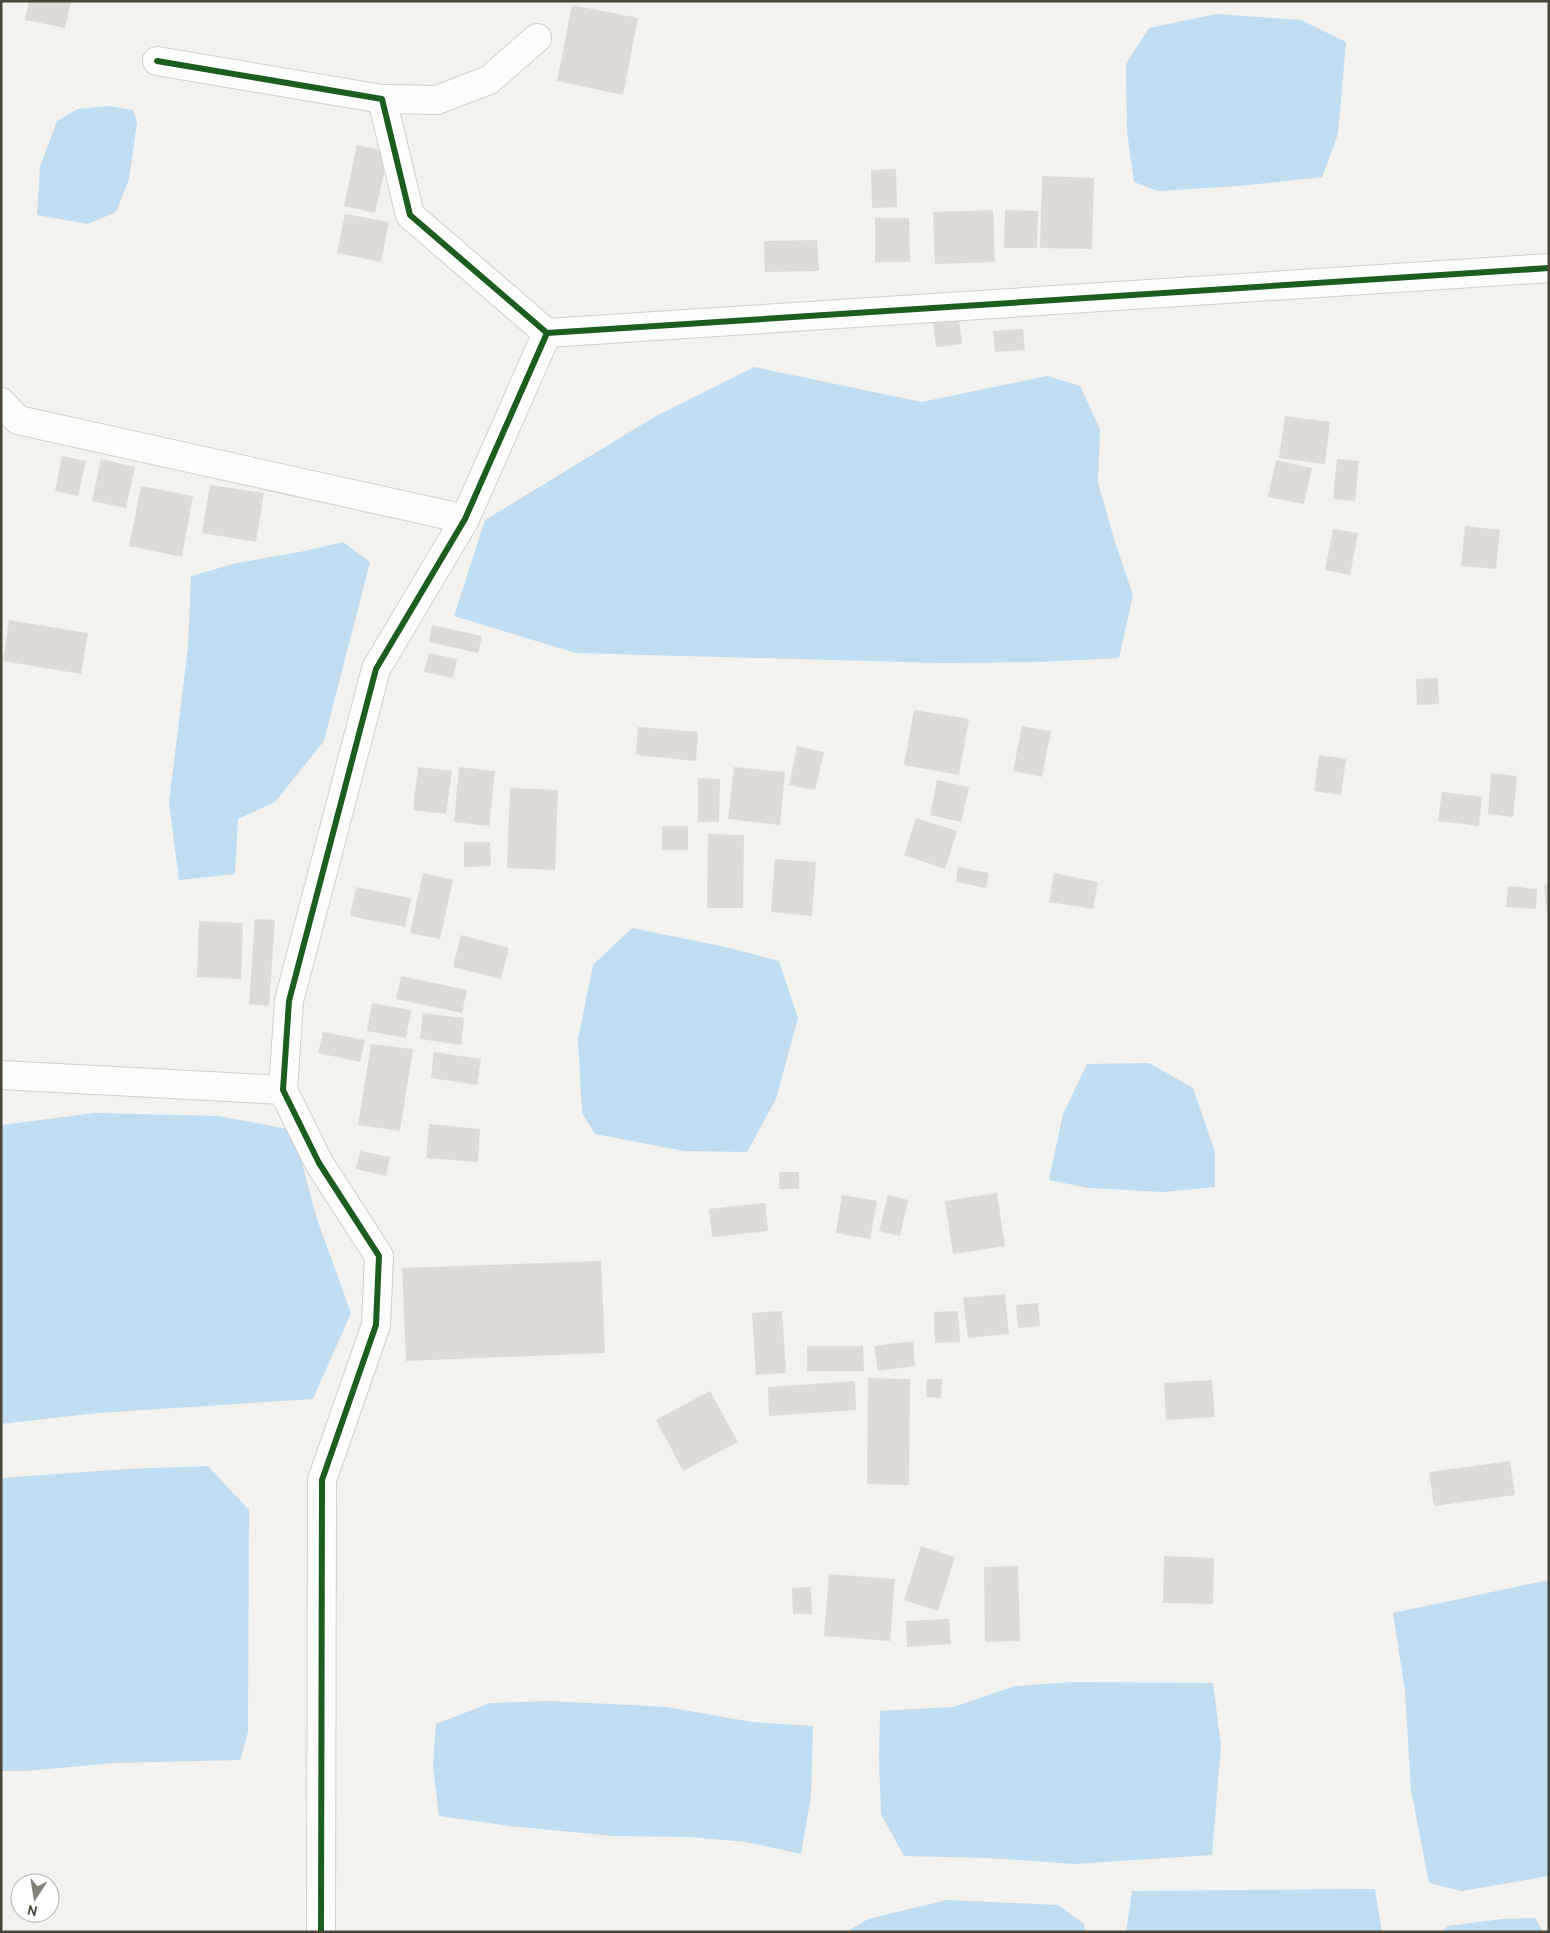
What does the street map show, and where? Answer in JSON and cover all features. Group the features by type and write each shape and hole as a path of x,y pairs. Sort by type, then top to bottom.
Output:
{"street":[{"path":"157,61 382,99 437,100 489,80 538,38"},
{"path":"382,99 410,215 548,333 1549,268"},
{"path":"321,1932 322,1480 376,1325 379,1256 319,1163 283,1090 289,1001 376,668 465,519 548,333"},
{"path":"1,402 18,420 465,519"},
{"path":"1,1075 283,1090"}],"water":[{"path":"1216,14 1301,20 1346,42 1338,134 1322,177 1240,186 1157,191 1134,182 1127,132 1126,64 1149,28"},
{"path":"109,106 133,110 137,123 129,179 116,212 88,224 37,215 40,167 57,121 78,109"},
{"path":"754,367 922,402 1047,376 1080,386 1100,429 1098,483 1133,595 1119,658 1041,662 941,663 576,653 454,616 485,520 656,416"},
{"path":"343,542 370,562 324,741 275,802 238,819 235,874 179,880 169,802 188,647 191,576 237,563"},
{"path":"632,928 730,948 779,961 798,1018 776,1099 747,1152 684,1151 595,1134 582,1113 578,1039 593,965"},
{"path":"1149,1063 1193,1088 1215,1152 1215,1187 1163,1192 1088,1188 1049,1180 1063,1114 1087,1064"},
{"path":"95,1113 219,1116 293,1130 317,1219 351,1313 313,1399 97,1413 1,1424 1,1125"},
{"path":"208,1466 249,1510 248,1732 240,1760 114,1763 26,1771 1,1771 1,1478 128,1469"},
{"path":"1549,1580 1549,1876 1462,1891 1429,1883 1411,1790 1405,1691 1393,1613"},
{"path":"1074,1682 1213,1683 1221,1746 1212,1855 1074,1864 990,1858 904,1856 881,1814 880,1711 953,1707 1015,1686"},
{"path":"551,1701 667,1707 752,1722 813,1726 811,1796 801,1854 746,1842 690,1837 613,1836 510,1826 439,1816 433,1766 436,1724 490,1703"},
{"path":"1375,1889 1382,1932 1126,1932 1132,1891"},
{"path":"947,1900 1058,1905 1084,1924 1085,1932 846,1932 868,1919"},
{"path":"1535,1918 1543,1932 1441,1932 1448,1926 1502,1919"}],"building":[{"path":"29,1 71,1 65,28 25,20"},
{"path":"572,5 638,18 623,95 557,81"},
{"path":"357,145 389,152 375,213 344,206"},
{"path":"896,169 897,207 872,208 871,170"},
{"path":"1042,176 1094,178 1092,249 1040,248"},
{"path":"993,210 995,262 935,264 933,212"},
{"path":"1005,210 1038,211 1037,248 1004,248"},
{"path":"345,214 389,222 381,262 337,253"},
{"path":"875,218 909,218 910,262 875,262"},
{"path":"817,240 819,271 765,272 764,241"},
{"path":"959,319 962,344 936,347 933,322"},
{"path":"1023,329 1025,350 995,352 993,331"},
{"path":"1285,416 1330,422 1325,464 1279,458"},
{"path":"62,456 86,461 78,496 55,491"},
{"path":"101,459 135,467 126,508 92,501"},
{"path":"1337,459 1359,461 1355,501 1333,499"},
{"path":"1276,460 1312,468 1304,504 1268,497"},
{"path":"210,485 264,493 256,542 202,533"},
{"path":"141,486 193,496 182,557 129,546"},
{"path":"1465,526 1500,530 1496,569 1461,566"},
{"path":"1333,529 1358,533 1350,575 1325,570"},
{"path":"9,620 88,633 81,674 3,661"},
{"path":"432,625 482,636 478,653 429,642"},
{"path":"429,653 457,659 453,678 424,672"},
{"path":"1438,678 1439,704 1417,705 1416,679"},
{"path":"914,710 969,719 959,775 904,765"},
{"path":"1022,726 1051,731 1042,777 1013,771"},
{"path":"638,727 698,732 696,761 636,755"},
{"path":"797,746 824,752 815,790 789,785"},
{"path":"1319,755 1346,759 1341,795 1314,791"},
{"path":"418,767 452,771 446,814 413,810"},
{"path":"459,767 495,771 489,826 454,822"},
{"path":"734,767 785,772 780,825 728,819"},
{"path":"1491,773 1517,776 1513,817 1488,814"},
{"path":"698,778 720,779 719,822 698,822"},
{"path":"937,780 969,787 961,822 930,815"},
{"path":"510,788 558,790 555,870 507,868"},
{"path":"1442,792 1482,797 1479,826 1438,821"},
{"path":"916,818 957,831 945,869 904,855"},
{"path":"662,826 688,826 688,850 662,850"},
{"path":"708,834 744,835 743,908 707,908"},
{"path":"464,842 490,842 491,866 464,867"},
{"path":"775,859 816,862 812,916 771,912"},
{"path":"958,867 989,873 986,888 956,882"},
{"path":"423,873 453,880 440,939 410,933"},
{"path":"1054,873 1098,882 1093,909 1049,902"},
{"path":"1549,884 1549,912 1547,913 1544,885"},
{"path":"1508,886 1537,889 1536,909 1506,907"},
{"path":"356,887 411,898 405,927 350,916"},
{"path":"255,919 275,920 269,1006 249,1004"},
{"path":"199,921 243,923 241,979 197,977"},
{"path":"461,935 509,948 501,979 453,967"},
{"path":"401,976 467,990 462,1013 396,999"},
{"path":"372,1003 411,1010 406,1038 367,1031"},
{"path":"423,1013 464,1018 461,1045 420,1039"},
{"path":"323,1032 365,1040 360,1062 318,1053"},
{"path":"371,1044 413,1049 400,1131 358,1125"},
{"path":"434,1052 481,1059 477,1085 431,1078"},
{"path":"429,1124 480,1129 478,1162 426,1158"},
{"path":"360,1151 390,1157 386,1176 356,1169"},
{"path":"779,1172 799,1172 799,1189 779,1189"},
{"path":"997,1193 1005,1246 953,1254 945,1201"},
{"path":"842,1195 877,1201 870,1239 836,1233"},
{"path":"888,1195 908,1200 900,1236 879,1231"},
{"path":"765,1203 768,1231 712,1237 709,1209"},
{"path":"601,1261 605,1353 406,1361 402,1268"},
{"path":"1005,1294 1009,1334 968,1338 963,1298"},
{"path":"1038,1303 1040,1326 1018,1328 1016,1305"},
{"path":"782,1311 786,1373 756,1375 752,1313"},
{"path":"958,1311 960,1342 935,1343 934,1312"},
{"path":"913,1341 915,1366 878,1371 874,1346"},
{"path":"807,1346 863,1346 864,1371 807,1371"},
{"path":"868,1378 910,1379 909,1485 867,1484"},
{"path":"927,1379 942,1379 941,1398 926,1397"},
{"path":"1212,1380 1215,1417 1166,1420 1164,1383"},
{"path":"855,1381 856,1410 769,1416 768,1387"},
{"path":"710,1391 738,1442 683,1471 656,1420"},
{"path":"1510,1461 1515,1495 1434,1506 1429,1472"},
{"path":"921,1546 955,1557 938,1611 904,1600"},
{"path":"1164,1556 1214,1558 1213,1604 1163,1603"},
{"path":"1018,1566 1020,1641 985,1642 984,1567"},
{"path":"829,1574 895,1579 890,1641 824,1636"},
{"path":"811,1587 812,1614 793,1614 792,1588"},
{"path":"949,1619 951,1644 907,1647 906,1621"}],"cycle path":[{"path":"157,61 382,99 410,215 547,333"},
{"path":"321,1932 322,1480 376,1325 379,1256 319,1163 283,1090 289,1001 376,669 465,519 547,333 1549,268"}]}
